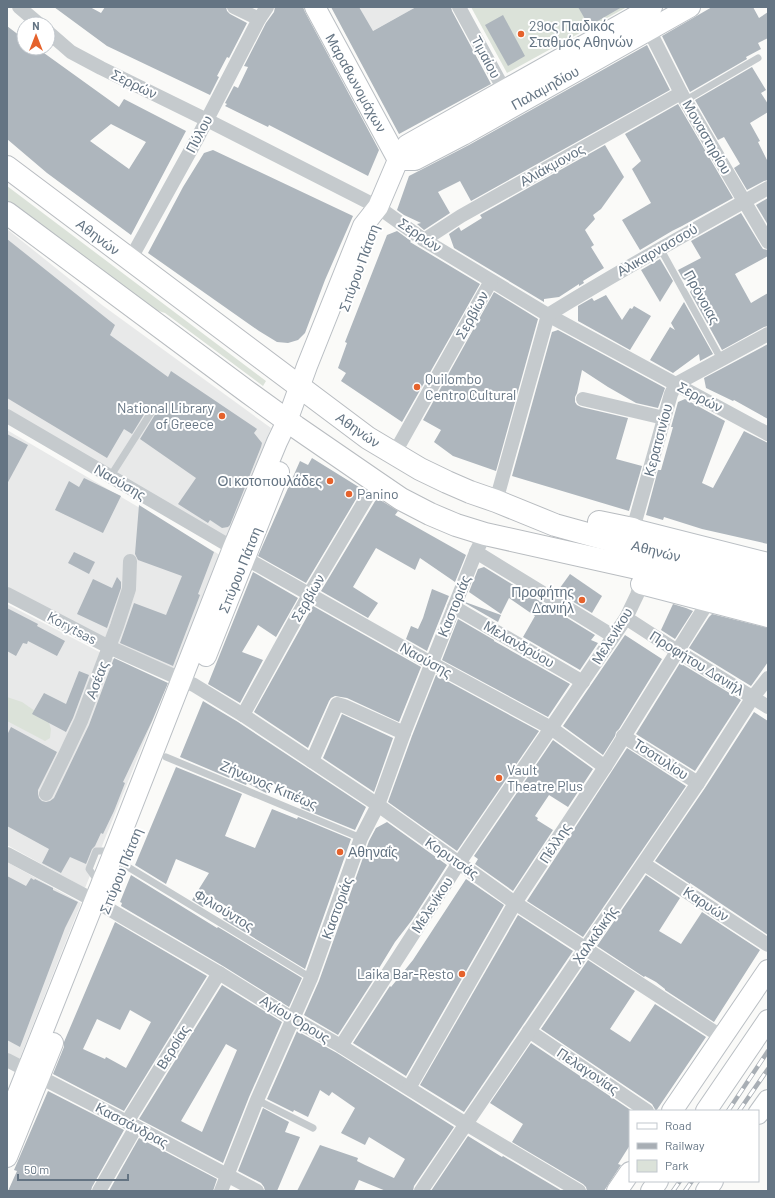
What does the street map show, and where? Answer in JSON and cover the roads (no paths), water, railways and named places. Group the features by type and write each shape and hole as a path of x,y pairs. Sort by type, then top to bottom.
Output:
{"highway":[{"name":"Αθηνών","path":"7,167 368,438 420,469 470,492 556,525 613,541 768,600"},
{"name":"Αθηνών","path":"7,213 292,424 401,499 456,525 480,543 540,546 685,569 768,579"},
{"path":"496,501 633,529"},
{"path":"540,546 641,584"}],"street":[{"path":"19,7 30,16"},
{"path":"234,7 259,19"},
{"name":"Πύλου","path":"130,260 207,120 259,19 267,7"},
{"name":"Μαραθωνομάχων","path":"315,7 398,160"},
{"name":"Τιμαίου","path":"459,7 508,98"},
{"name":"Παλαμηδίου","path":"398,160 415,160 508,98 645,14 690,7"},
{"name":"Μοναστηρίου","path":"645,14 684,96 768,242"},
{"name":"Σερρών","path":"56,39 72,52 101,68 378,207 424,240 548,315 768,434"},
{"name":"Αλιάκμονος","path":"424,240 461,216 684,96"},
{"path":"378,207 398,160"},
{"name":"Αλικαρνασσού","path":"548,315 660,248 768,188"},
{"name":"Σπύρου Πάτση","path":"119,858 239,553 305,391 307,366 363,226 378,207"},
{"name":"Σερβίων","path":"394,454 491,281"},
{"path":"496,501 548,315"},
{"path":"676,384 768,334"},
{"name":"Κερατσινίου","path":"633,529 671,394 676,384"},
{"path":"583,399 664,418"},
{"name":"Ναούσης","path":"7,416 239,553 431,663 551,728 605,766"},
{"name":"Σερβίων","path":"243,715 310,593 376,482"},
{"name":"Αθηνών","path":"633,529 768,563"},
{"path":"480,543 613,636"},
{"name":"Καστοριάς","path":"221,1191 257,1100 311,978 361,838 378,806 431,663 480,543"},
{"name":"Ασέας","path":"46,794 80,721 118,626 127,597 130,581 130,560"},
{"path":"641,584 768,617"},
{"name":"Μελενίκου","path":"341,1046 459,863 626,618 641,584"},
{"name":"Korytsas","path":"7,594 109,647 188,682"},
{"name":"Πέλλης","path":"409,1088 515,903 605,766 708,602"},
{"name":"Μελανδρύου","path":"454,607 583,682"},
{"name":"Προφήτου Δανιήλ","path":"626,618 677,652 768,707"},
{"name":"Χαλκιδικής","path":"422,1191 529,1031 644,864 753,697 768,678"},
{"name":"Σπύρου Πάτση","path":"7,1157 33,1074 100,899 166,757 188,682"},
{"name":"Κορυτσάς","path":"188,682 243,715 312,761 515,903 722,1037"},
{"path":"312,761 337,704 404,733"},
{"name":"Τσοτυλίου","path":"623,736 698,783"},
{"name":"Αγίου Όρους","path":"7,854 100,899 466,1124 579,1191"},
{"name":"Καρυών","path":"644,864 768,945"},
{"path":"673,1110 768,970"},
{"name":"Βεροίας","path":"99,1191 132,1124 219,973"},
{"path":"707,1110 768,1020"},
{"name":"Πελαγονίας","path":"529,1031 646,1110"},
{"name":"Κασσάνδρας","path":"7,1060 132,1124 257,1191"},
{"name":"Σπύρου Πάτση","path":"7,1121 33,1074"},
{"path":"759,1113 768,1100"},
{"path":"617,1191 629,1173"},
{"path":"651,1191 657,1182"},
{"path":"706,1191 712,1182"}],"lane":[{"name":"Αλιάκμονος","path":"684,96 758,58"},
{"name":"Πρόνοιας","path":"660,248 721,359"},
{"path":"110,477 152,411"},
{"name":"Ζήνωνος Κιτιέως","path":"166,757 361,838"},
{"path":"100,899 89,869 96,851 119,858"},
{"name":"Φιλιούντος","path":"119,858 311,978"},
{"path":"257,1100 313,1128"}],"railway":[{"path":"729,1110 768,1051"},
{"path":"740,1110 768,1069"},
{"path":"673,1191 679,1182"},
{"path":"685,1191 691,1182"}],"place":[{"name":"29ος Παιδικός Σταθμός Αθηνών","path":"521,34"},
{"name":"Quilombo Centro Cultural","path":"417,387"},
{"name":"National Library of Greece","path":"222,416"},
{"name":"Οι κοτοπουλάδες","path":"330,481"},
{"name":"Panino","path":"349,494"},
{"name":"Προφήτης Δανιήλ","path":"582,600"},
{"name":"Vault Theatre Plus","path":"499,778"},
{"name":"Αθηναΐς","path":"340,852"},
{"name":"Laika Bar-Resto","path":"462,974"}]}
